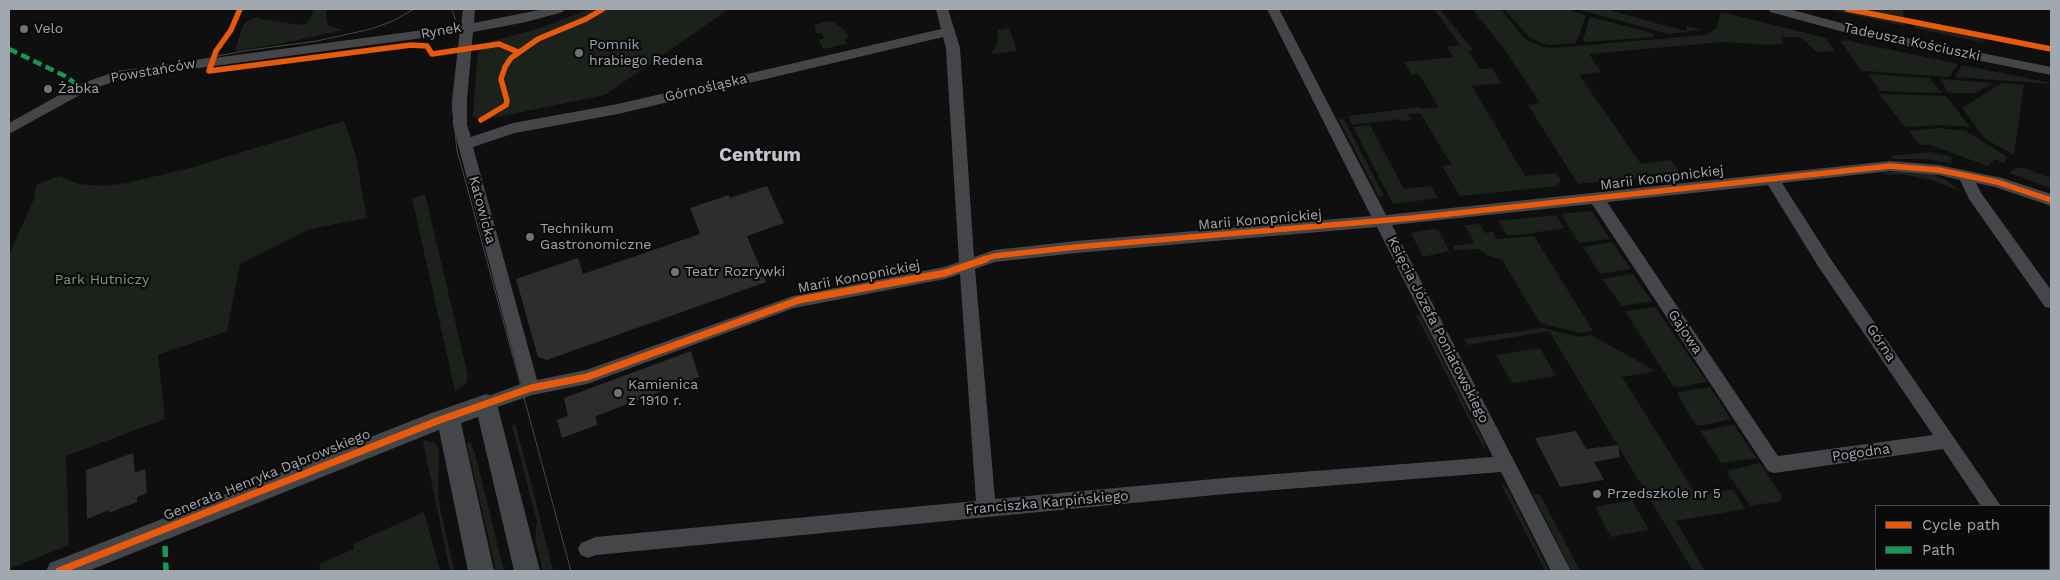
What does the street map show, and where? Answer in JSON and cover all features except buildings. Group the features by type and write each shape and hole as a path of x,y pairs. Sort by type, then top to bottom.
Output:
{"street":[{"name":"Rynek","path":"248,58 468,28 469,9"},
{"path":"468,28 526,18 558,9"},
{"path":"942,9 953,48 967,267 986,509"},
{"name":"Księcia Józefa Poniatowskiego","path":"1273,9 1561,571"},
{"name":"Tadeusza Kościuszki","path":"1774,9 1862,33 2051,71"},
{"name":"Katowicka","path":"468,28 460,100 460,125 531,388"},
{"name":"Górnośląska","path":"464,144 512,128 618,109 949,31"},
{"name":"Powstańców","path":"9,129 73,92 113,77 139,71 248,58"},
{"name":"Marii Konopnickiej","path":"486,404 531,388 587,377 799,300 945,273 967,267 994,256 1076,247 1382,221 1890,166 1908,166 1965,175 1997,182 2051,200"},
{"path":"1965,175 1974,195 2051,302"},
{"name":"Górna","path":"1771,178 1824,262 1991,505"},
{"name":"Gajowa","path":"1596,198 1774,465"},
{"path":"486,404 527,571"},
{"name":"Generała Henryka Dąbrowskiego","path":"59,571 448,417 486,404"},
{"path":"448,417 481,571"},
{"name":"Pogodna","path":"1774,465 1948,441"},
{"name":"Franciszka Karpińskiego","path":"588,549 596,546 1225,486 1506,464"}],"green space":[{"path":"314,9 326,9 326,19 329,26 343,30 235,51 242,27 247,21 258,17 301,25 308,23"},
{"path":"590,9 603,12 608,9 729,9 605,95 488,119 481,120 473,116 477,58 486,43 543,27"},
{"path":"1434,9 1440,9 1473,50 1468,51 1480,69 1492,68 1501,83 1472,86 1525,176 1556,173 1561,181 1557,186 1460,196 1442,166 1451,164 1420,113 1408,114 1412,120 1403,121 1401,119 1352,125 1348,116 1420,107 1421,109 1438,107 1418,74 1412,75 1404,62 1453,57 1447,47 1460,45"},
{"path":"1472,9 1501,9 1525,39 1542,47 1552,48 1705,35 1716,29 1721,12 1826,38 1835,51 1817,52 1800,37 1780,37 1784,43 1769,45 1723,42 1589,54 1601,72 1579,75 1641,164 1671,160 1680,173 1578,184 1528,105 1540,103 1502,46"},
{"path":"1504,9 1565,9 1586,15 1576,43 1548,45 1530,38"},
{"path":"1576,9 1605,9 1686,31 1687,26 1701,30 1669,34"},
{"path":"1826,9 1841,9 1904,22 1905,26"},
{"path":"1854,9 1903,9 1904,19"},
{"path":"1590,17 1654,34 1653,37 1585,42 1583,40"},
{"path":"831,21 845,30 849,38 845,39 846,44 823,49 819,40 824,38 822,33 817,34 814,26"},
{"path":"1914,24 1982,38 1984,43 1915,28"},
{"path":"1009,28 1017,51 991,54 997,45 998,30"},
{"path":"1845,40 1958,64 1949,77 1861,70 1841,42"},
{"path":"1962,65 2051,83 2051,84 1956,77"},
{"path":"1868,74 1929,78 1942,93 1880,91"},
{"path":"1940,79 1994,83 1975,93 1953,93 1948,92"},
{"path":"2002,83 2024,85 2014,155 1984,138 1962,108"},
{"path":"1880,95 1946,96 1970,127 1940,125 1905,127"},
{"path":"1344,119 1384,196 1379,197 1339,120"},
{"name":"Park Hutniczy","path":"344,121 355,153 367,218 310,229 240,264 227,331 158,355 165,419 66,456 69,545 9,569 9,255 34,199 36,185 59,176 79,184 104,186 127,183 190,168"},
{"path":"1370,125 1404,189 1431,186 1438,198 1393,204 1353,127"},
{"path":"1939,128 1966,131 2007,157 2004,163 1995,159 1988,166 1930,145 1920,145 1909,131"},
{"path":"1930,152 1952,157 1951,163 1925,159 1893,159 1890,156"},
{"path":"2015,168 2023,168 2051,178 2051,188 2009,173"},
{"path":"1883,172 1932,174 1946,180 1962,192 1931,180 1902,174 1885,175"},
{"path":"425,194 468,376 466,384 455,391 412,198"},
{"path":"1589,211 1593,213 1610,239 1579,243 1561,214"},
{"path":"1556,215 1564,228 1519,235 1507,235 1498,221"},
{"path":"1480,224 1485,233 1493,232 1496,239 1534,236 1593,331 1580,333 1540,323 1502,260 1487,255 1479,249 1455,250 1453,246 1474,243 1465,225"},
{"path":"1434,229 1439,231 1449,251 1423,257 1411,233"},
{"path":"1612,242 1631,269 1600,274 1583,247"},
{"path":"1633,274 1652,301 1622,306 1602,279"},
{"path":"1655,307 1707,382 1679,387 1673,386 1625,311"},
{"path":"1416,315 1420,315 1485,444 1485,451"},
{"path":"1543,328 1579,337 1591,335 1656,371 1622,377 1697,496 1733,489 1745,509 1676,521 1705,571 1693,571 1549,331 1468,345 1464,339"},
{"path":"1540,348 1556,376 1512,383 1496,355"},
{"path":"1710,387 1731,419 1699,426 1696,425 1677,394 1679,392"},
{"path":"515,424 553,571 543,571 535,538 537,522 512,426"},
{"path":"1734,425 1757,458 1721,463 1700,431"},
{"path":"424,440 435,443 439,449 438,498 454,571 450,571"},
{"path":"470,441 475,453 504,571 496,571 467,444"},
{"path":"1760,463 1782,496 1781,501 1750,506 1726,471"},
{"path":"1500,482 1508,489 1549,571 1545,571"},
{"path":"1540,494 1580,571 1572,571 1533,495"},
{"path":"1632,500 1649,530 1611,537 1595,507"},
{"path":"424,512 440,571 321,571 319,564 354,549 353,544"}],"tram line":[{"path":"9,131 65,96 105,79 243,51 317,41 371,29 393,21 414,9"},
{"path":"452,9 460,35 452,104 457,150 571,571"}],"marked path":[{"path":"9,49 65,76 82,88"},
{"path":"165,546 166,571"}],"cycle path":[{"path":"209,71 216,51 231,30 240,9"},
{"path":"481,120 506,105 507,101 501,79 505,67 511,58 538,39 586,19 603,9"},
{"path":"1847,9 2051,49"},
{"path":"209,71 411,45 427,46 432,54 499,44 518,52"},
{"path":"59,571 437,421 531,388 587,377 799,300 945,273 994,256 1076,247 1412,218 1890,166 1939,170 1997,182 2051,200"}],"place":[{"name":"Velo","path":"24,29"},
{"name":"Pomnik hrabiego Redena","path":"579,53"},
{"name":"Żabka","path":"48,89"},
{"name":"Technikum Gastronomiczne","path":"530,237"},
{"name":"Teatr Rozrywki","path":"675,272"},
{"name":"Kamienica z 1910 r.","path":"618,393"},
{"name":"Przedszkole nr 5","path":"1597,494"}],"district":[{"name":"Centrum","path":"760,155"}]}
